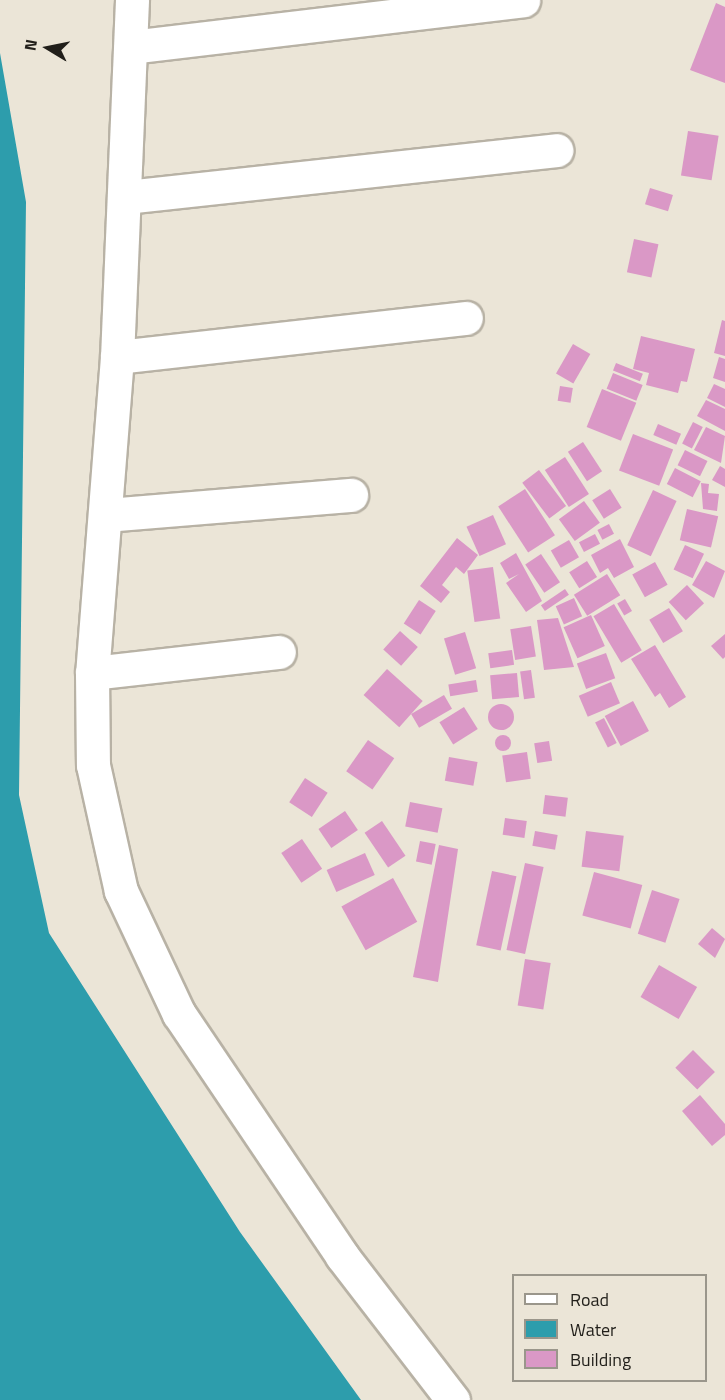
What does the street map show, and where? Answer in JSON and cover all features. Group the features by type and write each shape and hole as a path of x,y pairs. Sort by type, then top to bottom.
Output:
{"street":[{"path":"132,0 117,357 92,672 93,765 121,891 179,1014 342,1256 453,1400"},
{"path":"131,47 523,0"},
{"path":"124,197 556,150"},
{"path":"117,357 466,318"},
{"path":"106,515 351,495"},
{"path":"92,672 279,652"}],"water":[{"path":"0,53 26,202 19,795 49,933 240,1232 361,1400 0,1400"}],"building":[{"path":"716,3 725,7 725,83 690,70"},
{"path":"688,131 719,136 712,180 681,175"},
{"path":"650,188 673,195 668,211 645,204"},
{"path":"634,239 658,244 651,277 627,272"},
{"path":"722,320 725,321 725,356 714,353"},
{"path":"641,336 695,349 687,382 681,381 678,393 646,385 649,373 633,369"},
{"path":"573,344 590,354 573,383 556,373"},
{"path":"719,357 725,359 725,382 713,378"},
{"path":"616,363 643,374 640,381 613,370"},
{"path":"613,373 643,385 636,401 607,389"},
{"path":"714,384 725,389 725,407 707,398"},
{"path":"560,386 573,388 570,403 558,401"},
{"path":"602,389 636,403 621,441 587,427"},
{"path":"706,400 725,409 725,431 697,416"},
{"path":"693,422 703,427 692,448 682,443"},
{"path":"658,424 681,434 676,445 653,435"},
{"path":"706,427 725,436 721,463 694,450"},
{"path":"633,434 673,449 659,486 619,470"},
{"path":"583,442 602,471 587,481 568,452"},
{"path":"685,450 707,461 700,476 678,465"},
{"path":"565,457 589,494 569,507 545,470"},
{"path":"720,466 725,469 725,487 712,480"},
{"path":"675,468 701,481 693,497 667,484"},
{"path":"539,470 566,506 549,519 522,483"},
{"path":"701,483 709,484 708,493 719,494 717,511 703,509"},
{"path":"525,489 555,535 528,553 498,506"},
{"path":"610,489 622,508 604,519 592,500"},
{"path":"653,490 677,501 651,556 627,545"},
{"path":"584,501 600,523 575,541 559,519"},
{"path":"687,509 718,516 711,547 680,540"},
{"path":"493,515 506,544 480,556 467,527"},
{"path":"609,524 614,534 602,540 597,530"},
{"path":"595,534 600,544 584,552 579,542"},
{"path":"457,538 478,555 464,574 456,567 442,585 450,592 441,603 420,586"},
{"path":"620,539 634,567 614,578 608,568 600,573 591,555"},
{"path":"569,540 579,557 561,568 551,550"},
{"path":"685,545 704,554 693,578 674,569"},
{"path":"516,553 542,601 526,612 506,583 519,574 509,579 500,563"},
{"path":"541,554 560,582 544,593 525,565"},
{"path":"587,561 597,577 579,588 569,572"},
{"path":"706,561 725,571 714,598 692,585"},
{"path":"655,562 668,585 645,597 632,575"},
{"path":"493,567 500,618 474,622 467,571"},
{"path":"607,574 620,595 587,616 574,595"},
{"path":"687,585 704,603 686,620 669,602"},
{"path":"565,589 569,595 545,611 541,605"},
{"path":"574,598 582,616 564,624 556,606"},
{"path":"625,599 632,611 624,616 617,604"},
{"path":"419,600 436,611 421,634 404,623"},
{"path":"614,604 642,650 621,663 593,616"},
{"path":"669,608 683,631 663,643 649,620"},
{"path":"591,615 605,646 577,658 564,627"},
{"path":"558,618 574,667 544,670 537,620"},
{"path":"531,626 536,657 515,660 510,629"},
{"path":"400,631 418,647 401,666 383,650"},
{"path":"465,632 476,668 455,675 444,638"},
{"path":"725,634 725,657 723,659 711,646"},
{"path":"655,645 686,697 669,708 660,693 655,697 631,659"},
{"path":"512,650 514,665 490,668 488,653"},
{"path":"606,653 615,678 586,689 577,664"},
{"path":"387,669 423,701 399,727 364,695"},
{"path":"531,670 535,698 524,699 520,672"},
{"path":"517,673 519,697 492,699 490,675"},
{"path":"476,680 478,692 450,696 448,684"},
{"path":"611,682 620,703 588,717 579,696"},
{"path":"444,695 452,709 419,728 411,714"},
{"path":"633,701 649,731 621,746 605,716"},
{"path":"501,704 510,708 514,717 510,726 501,730 492,726 488,717 492,708"},
{"path":"464,707 478,729 453,744 439,722"},
{"path":"604,718 617,743 608,747 595,723"},
{"path":"500,735 506,735 511,743 509,749 500,751 495,746 495,740"},
{"path":"368,740 394,758 372,789 346,771"},
{"path":"549,741 552,761 537,763 534,743"},
{"path":"527,752 531,779 506,782 502,755"},
{"path":"449,757 478,762 473,786 445,781"},
{"path":"305,778 328,793 312,817 289,802"},
{"path":"545,795 568,798 566,817 543,814"},
{"path":"410,802 442,808 438,833 405,827"},
{"path":"345,811 358,830 331,848 318,829"},
{"path":"505,818 527,821 524,838 503,835"},
{"path":"382,821 405,856 388,868 365,833"},
{"path":"535,831 558,835 555,850 532,846"},
{"path":"586,831 624,836 619,871 582,867"},
{"path":"302,839 322,869 301,883 281,853"},
{"path":"420,841 436,844 432,865 416,862"},
{"path":"439,845 458,849 438,982 413,977"},
{"path":"365,853 375,875 336,892 327,870"},
{"path":"525,863 544,867 525,954 506,950"},
{"path":"492,871 516,876 501,951 476,945"},
{"path":"594,872 642,885 631,928 582,915"},
{"path":"393,878 417,922 366,950 341,907"},
{"path":"652,890 680,899 665,943 638,934"},
{"path":"712,928 725,939 715,958 698,944"},
{"path":"525,959 551,963 543,1009 518,1005"},
{"path":"659,965 697,987 679,1019 640,997"},
{"path":"693,1050 715,1072 697,1090 675,1068"},
{"path":"700,1095 725,1124 725,1135 712,1146 682,1111"}]}
